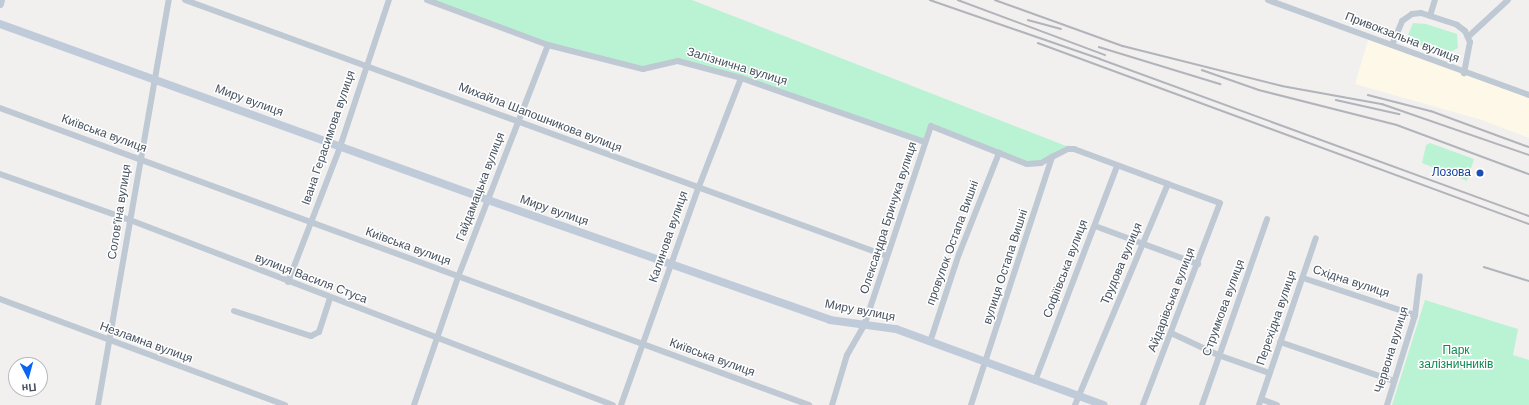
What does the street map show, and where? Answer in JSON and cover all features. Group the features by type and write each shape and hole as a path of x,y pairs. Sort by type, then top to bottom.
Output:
{"main road":[{"path":"0,4 1,0"},
{"name":"Миру вулиця","path":"0,24 488,200 830,320 864,326 896,329 1104,405"}],"street":[{"name":"Солов'їна вулиця","path":"98,405 169,0"},
{"name":"Михайла Шапошникова вулиця","path":"185,0 366,64 698,189 887,256"},
{"name":"Івана Герасимова вулиця","path":"288,282 340,147 388,0"},
{"name":"Залізнична вулиця","path":"427,0 548,45 642,69 678,61 741,78 925,142"},
{"name":"Привокзальна вулиця","path":"1268,0 1464,73 1529,95"},
{"path":"1430,16 1435,0"},
{"path":"1468,36 1508,0"},
{"path":"1392,45 1400,24 1406,17 1415,13 1430,16 1460,27 1468,36 1470,46 1464,73"},
{"name":"Гайдамацька вулиця","path":"414,405 435,338 548,45"},
{"name":"Калинова вулиця","path":"621,405 644,345 698,189 741,78"},
{"name":"Київська вулиця","path":"0,108 809,405"},
{"name":"Олександра Бричука вулиця","path":"832,405 847,355 864,326 931,126 999,153"},
{"path":"999,153 1027,164 1041,163 1068,149 1074,149 1168,184"},
{"name":"провулок Остапа Вишні","path":"930,342 959,254 999,153"},
{"name":"вулиця Остапа Вишні","path":"971,405 1052,157"},
{"name":"Софіївська вулиця","path":"1035,381 1117,166"},
{"name":"вулиця Василя Стуса","path":"0,174 130,220 288,282 613,405"},
{"name":"Айдарівська вулиця","path":"1143,405 1220,203 1168,184"},
{"name":"Трудова вулиця","path":"1075,405 1141,245 1168,184"},
{"name":"Струмкова вулиця","path":"1202,405 1218,355 1267,219"},
{"path":"1095,226 1141,245 1198,264"},
{"name":"Перехідна вулиця","path":"1260,402 1316,238"},
{"name":"Червона вулиця","path":"1387,405 1415,315 1420,276"},
{"name":"Східна вулиця","path":"1302,278 1415,315"},
{"path":"234,311 311,336 318,332 330,298"},
{"name":"Незламна вулиця","path":"0,299 284,405"},
{"path":"1171,333 1218,355 1269,373"},
{"path":"1280,342 1394,381"},
{"path":"1260,402 1277,405"}],"shaded area":[{"path":"1369,37 1529,95 1529,138 1482,120 1355,84"}],"green space":[{"path":"427,0 692,0 1074,149 1035,164 931,127 925,142 741,78 678,61 643,69 547,45"},
{"path":"1413,23 1426,24 1457,34 1458,48 1448,53 1418,44 1408,35"},
{"path":"1430,143 1474,159 1467,181 1422,163 1426,145"},
{"name":"Парк залізничників","path":"1425,300 1518,329 1513,355 1529,360 1529,405 1392,405"}],"railway":[{"path":"930,0 1100,59 1529,216"},
{"path":"958,0 1105,55"},
{"path":"995,0 1123,46 1282,86 1382,104 1529,155"},
{"path":"1028,20 1061,29"},
{"path":"1038,43 1529,224"},
{"path":"1099,47 1220,84"},
{"path":"1202,70 1259,90 1397,125 1529,174"},
{"path":"1368,95 1431,111 1529,147"},
{"path":"1336,100 1399,114"},
{"path":"1484,267 1529,281"}],"place":[{"name":"Лозова","path":"1480,173"}]}
